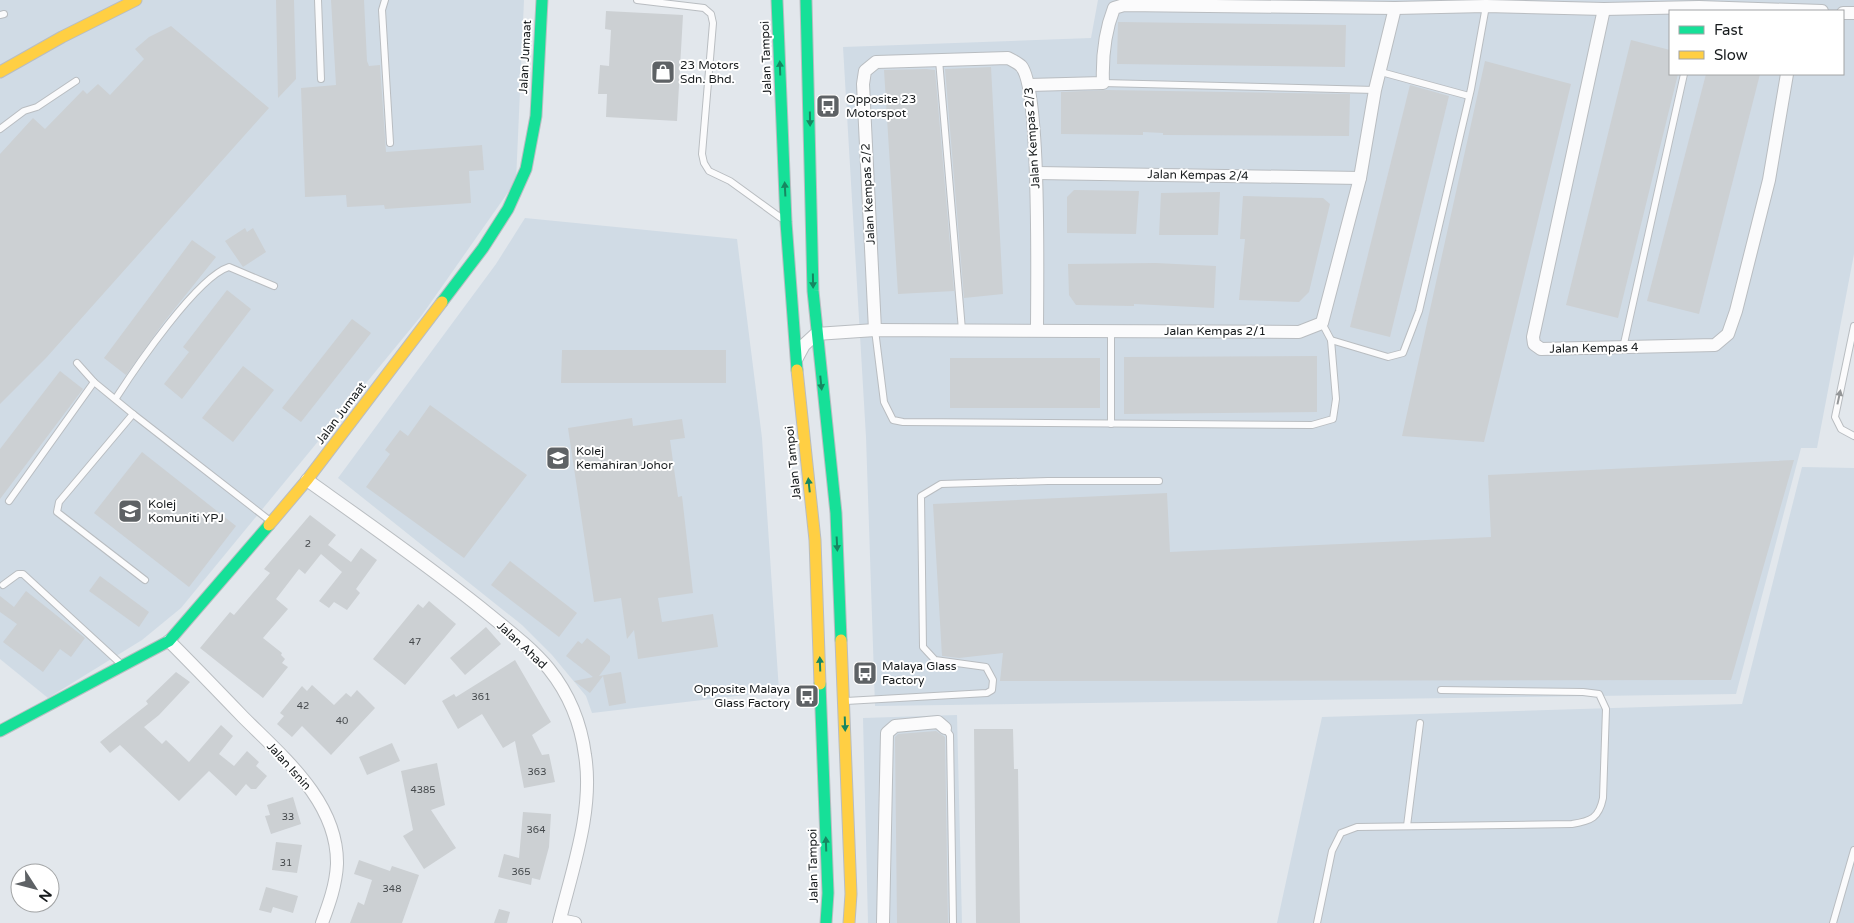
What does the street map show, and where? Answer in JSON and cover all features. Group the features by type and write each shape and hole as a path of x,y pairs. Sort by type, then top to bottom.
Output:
{"main road":[{"path":"0,72 62,37 136,0"},
{"name":"Jalan Jumaat","path":"0,731 124,667 169,641 308,480 483,248 508,209 526,169 536,116 542,0"},
{"name":"Jalan Tampoi","path":"777,0 786,222 796,360 815,540 828,893 826,923"},
{"path":"806,0 816,334 836,513 845,701 851,894 849,923"},
{"path":"809,87 813,0"},
{"path":"766,9 772,97 783,151"}],"street":[{"path":"1029,85 1103,83 1102,67 1109,20 1114,8 1124,5 1395,8 1486,6 1699,9 1798,5 1818,10"},
{"path":"1322,323 1360,178 1375,90 1381,72 1395,8"},
{"name":"Jalan Kempas 4","path":"1604,8 1533,337 1534,344 1541,349 1715,345 1728,334 1736,311 1769,180 1787,75"},
{"name":"Jalan Kempas 2/3","path":"876,62 1008,58 1022,66 1029,85 1036,173 1038,330"},
{"name":"Jalan Kempas 2/2","path":"875,330 863,84 866,71 876,62"},
{"name":"Jalan Kempas 2/4","path":"1036,173 1360,178"},
{"name":"Jalan Kempas 2/1","path":"816,334 875,330 1299,332 1322,323"},
{"path":"796,360 804,345 816,334"},
{"name":"Jalan Ahad","path":"308,480 456,588 497,621 549,670 568,698 579,725 586,757 586,796 580,840 560,921"},
{"name":"Jalan Isnin","path":"169,641 292,767 311,790 324,814 333,837 337,864 333,892 322,923"},
{"path":"883,923 887,733 895,726 938,722 945,728"},
{"path":"560,921 575,923"}],"lane":[{"path":"318,0 321,79"},
{"path":"385,0 382,18 390,143"},
{"path":"637,0 704,8 711,14 713,24 702,154 704,163 709,170 755,198 786,222"},
{"path":"1331,340 1388,357 1402,353 1419,311 1470,96 1486,6"},
{"path":"939,60 962,330"},
{"path":"1381,72 1470,96"},
{"path":"1623,348 1684,75"},
{"path":"0,129 24,111 38,107 76,81"},
{"path":"1103,83 1375,90"},
{"path":"116,398 132,373 202,284 220,269 229,267 274,286"},
{"path":"875,330 884,402 893,420 903,422 1312,425 1333,419 1336,399 1331,340 1322,323"},
{"path":"1854,326 1835,417 1841,430 1854,436"},
{"path":"1111,331 1111,424"},
{"path":"77,363 94,382 116,398 133,414 272,522"},
{"path":"9,501 94,382"},
{"path":"133,414 59,502 57,512 145,580"},
{"path":"845,701 987,693 992,690 993,680 986,667 935,660 923,648 921,496 941,484 1048,481 1159,481"},
{"path":"3,585 18,574 24,574 124,667"},
{"path":"1316,923 1332,851 1341,833 1357,827 1572,824 1588,822 1600,811 1603,798 1606,710 1599,694 1582,692 1441,690"},
{"path":"1408,826 1420,723"},
{"path":"945,728 950,735 953,923"},
{"path":"1833,923 1854,850"}],"shaded area":[{"path":"0,0 524,0 516,181 422,315 181,608 142,640 48,698 0,659"},
{"path":"1098,0 1854,0 1854,254 1817,448 1801,448 1736,694 875,706 866,437 843,47 1091,38"},
{"name":"Kolej Kemahiran Johor","path":"525,218 737,239 762,438 779,691 592,713 586,696 552,655 522,625 338,478 496,264"},
{"path":"1802,467 1854,468 1854,923 1277,923 1322,717 1742,704"},
{"path":"957,715 962,923 868,923 863,718"}],"building":[{"path":"276,0 294,0 296,79 278,98"},
{"path":"331,0 364,0 367,61 369,66 380,65 386,152 482,145 484,170 469,171 471,203 385,209 384,205 347,207 346,195 305,197 301,88 336,85"},
{"path":"606,11 683,15 677,121 606,117 607,94 598,94 600,65 609,66 611,30 605,29"},
{"path":"1118,22 1346,25 1345,67 1117,64"},
{"path":"171,26 269,108 46,358 0,404 0,154 33,118 45,129 83,90 87,94 98,84 110,95 144,59 135,49 149,37"},
{"path":"1631,40 1669,50 1669,75 1678,75 1618,318 1566,305"},
{"path":"1485,61 1571,84 1484,442 1402,436"},
{"path":"991,67 1003,294 964,298 945,69"},
{"path":"884,70 935,70 954,291 898,294"},
{"path":"1706,75 1760,75 1699,314 1647,301"},
{"path":"1410,85 1449,96 1390,337 1350,327"},
{"path":"1107,90 1350,94 1349,136 1163,135 1163,133 1143,132 1143,135 1061,134 1061,92"},
{"path":"1074,190 1139,191 1136,234 1067,233 1067,197"},
{"path":"1220,192 1218,235 1159,235 1161,193"},
{"path":"1243,196 1323,198 1330,204 1309,292 1299,302 1239,300 1245,239 1240,239"},
{"path":"245,228 247,232 253,228 266,252 243,267 225,241"},
{"path":"192,240 216,257 164,322 126,375 104,358"},
{"path":"1156,263 1216,266 1214,308 1134,304 1134,306 1076,305 1069,295 1068,264"},
{"path":"227,290 251,309 182,399 164,384 189,352 183,347"},
{"path":"352,319 371,333 301,422 282,408"},
{"path":"562,350 726,350 726,383 561,383"},
{"path":"1317,356 1317,412 1124,414 1124,357"},
{"path":"950,358 1100,358 1100,408 950,408"},
{"path":"243,366 274,390 233,442 202,418"},
{"path":"60,371 83,389 0,499 0,449"},
{"path":"430,405 527,475 464,558 366,487 390,454 385,450 400,430 408,436"},
{"path":"632,418 633,426 682,419 685,438 670,440 678,497 682,496 693,593 658,598 662,622 713,614 718,647 638,659 634,630 627,639 621,598 594,602 568,428"},
{"path":"142,452 236,526 189,587 94,513"},
{"path":"1794,460 1731,680 1000,681 1003,653 959,658 942,656 933,504 1167,493 1170,552 1491,537 1488,475"},
{"path":"310,515 336,535 328,545 351,562 361,548 377,560 356,589 360,593 347,610 334,602 329,608 319,601 342,572 321,554 305,574 299,569 276,599 288,609 263,638 282,653 281,655 285,659 282,663 288,667 263,698 200,648 230,612 234,615 270,573 264,569"},
{"path":"510,561 577,613 559,637 491,585"},
{"path":"100,576 149,612 139,627 89,591"},
{"path":"26,591 85,638 71,657 60,649 43,672 3,642 17,624 0,612 0,596 14,607"},
{"path":"429,601 456,624 405,685 373,659 418,604 423,608"},
{"path":"486,627 501,644 465,675 450,658"},
{"path":"587,638 610,656 610,661 599,676 621,672 626,703 609,706 603,676 590,693 574,681 593,677 566,656 578,641 582,644"},
{"path":"515,660 551,722 532,735 542,755 549,754 555,782 524,788 515,741 503,748 482,714 458,729 442,701 454,694 456,697"},
{"path":"176,672 190,682 159,715 144,727 162,744 166,740 189,762 221,725 233,736 219,754 234,766 247,751 259,762 256,766 267,776 256,789 251,789 246,784 236,796 209,771 179,801 120,745 110,753 100,742 148,704 146,701"},
{"path":"312,685 334,705 346,693 351,697 357,690 375,708 331,755 302,726 292,737 277,724 284,716 280,713 302,686 307,691"},
{"path":"974,729 1013,729 1014,769 1018,769 1020,923 976,923"},
{"path":"936,731 945,737 948,923 897,923 895,737 898,734"},
{"path":"392,743 400,761 367,775 359,757"},
{"path":"437,763 445,805 431,810 456,848 424,869 403,836 413,830 401,771"},
{"path":"293,797 301,824 271,834 265,816 270,815 267,805"},
{"path":"523,812 551,814 549,847 540,880 532,878 531,885 498,877 504,854 519,858"},
{"path":"276,842 302,845 297,873 272,870"},
{"path":"359,860 390,871 392,866 419,875 402,923 350,923 358,902 364,905 372,880 354,874"},
{"path":"266,887 298,896 293,913 273,907 271,913 259,910"},
{"path":"499,909 510,912 507,923 494,923"}],"traffic: fast":[{"path":"442,302 483,248 508,209 526,169 536,116 542,0"},
{"path":"777,0 786,222 797,370"},
{"path":"806,0 813,291 836,513 841,640"},
{"path":"0,731 169,641 269,525"},
{"path":"820,684 828,893 826,923"}],"traffic: slow":[{"path":"0,72 62,37 136,0"},
{"path":"269,525 307,480 442,302"},
{"path":"797,370 815,540 820,684"},
{"path":"841,640 851,894 849,923"}],"place":[{"name":"23 Motors Sdn. Bhd.","path":"663,72"},
{"name":"Opposite 23 Motorspot","path":"828,106"},
{"name":"Kolej Kemahiran Johor","path":"558,458"},
{"name":"Kolej Komuniti YPJ","path":"130,511"},
{"name":"Malaya Glass Factory","path":"865,673"},
{"name":"Opposite Malaya Glass Factory","path":"807,696"}]}
